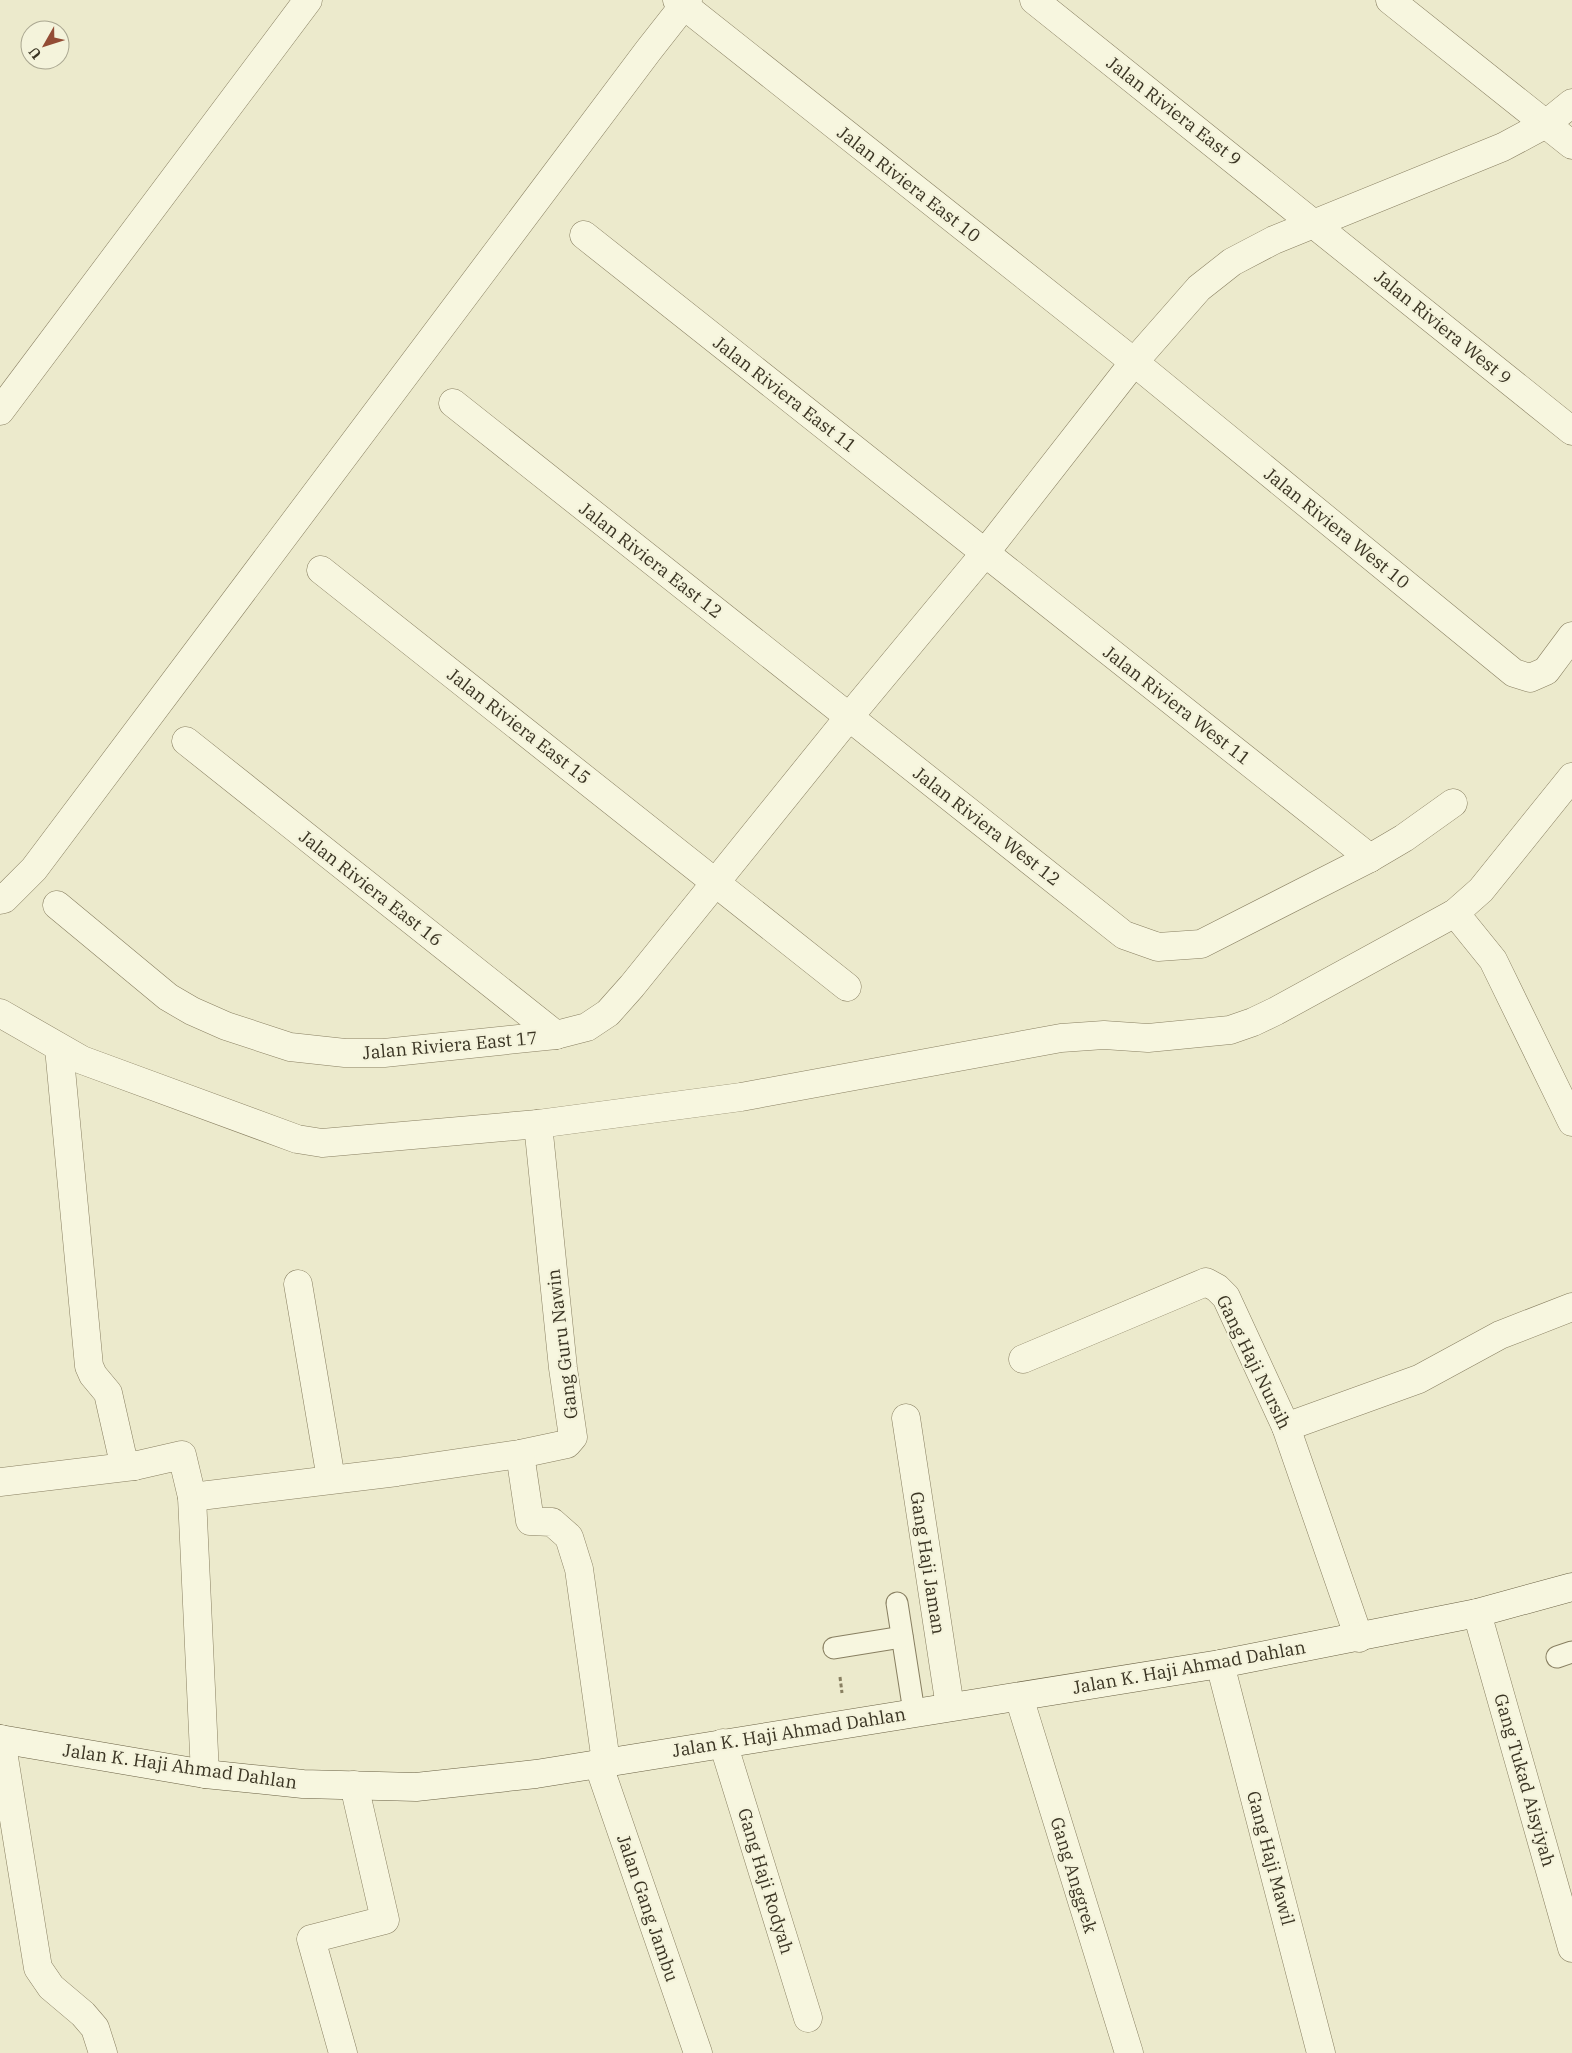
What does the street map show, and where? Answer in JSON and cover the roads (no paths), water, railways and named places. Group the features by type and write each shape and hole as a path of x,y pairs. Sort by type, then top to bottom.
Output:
{"street":[{"path":"0,411 308,0"},
{"name":"Jalan Riviera East 9","path":"1034,0 1315,223"},
{"path":"1390,0 1572,145"},
{"path":"0,900 4,899 34,869 683,2"},
{"name":"Jalan Riviera East 10","path":"683,2 1134,362"},
{"name":"Jalan Riviera East 17","path":"57,904 168,997 192,1011 226,1026 290,1047 345,1053 384,1053 556,1035 587,1027 608,1012 632,986 849,717 985,553 1134,362 1199,288 1232,262 1274,240 1503,147 1546,124 1572,103"},
{"name":"Jalan Riviera West 9","path":"1315,223 1572,431"},
{"name":"Jalan Riviera East 11","path":"584,235 985,553"},
{"name":"Jalan Riviera West 10","path":"1134,362 1514,673 1530,678 1546,671 1572,636"},
{"name":"Jalan Riviera East 12","path":"453,403 849,717"},
{"name":"Jalan Riviera West 11","path":"985,553 1370,858"},
{"name":"Jalan Riviera East 15","path":"321,570 847,986"},
{"name":"Jalan Riviera West 12","path":"849,717 1124,935 1158,947 1201,944 1370,858 1404,838 1453,803"},
{"name":"Jalan Riviera East 16","path":"186,741 556,1035"},
{"path":"0,1013 82,1060 296,1138 322,1143 538,1124 741,1097 1061,1038 1104,1035 1148,1038 1230,1030 1276,1011 1455,913 1481,890 1572,777"},
{"path":"1455,913 1493,960 1572,1122"},
{"path":"59,1048 89,1366 93,1375 108,1393 122,1454 127,1464 134,1466"},
{"name":"Gang Guru Nawin","path":"192,1497 397,1472 520,1454 567,1444 573,1437 563,1368 538,1124"},
{"name":"Gang Haji Nursih","path":"1023,1359 1206,1282 1217,1288 1226,1297 1286,1427 1358,1638"},
{"path":"298,1284 331,1479"},
{"path":"1286,1427 1419,1379 1500,1335 1572,1307"},
{"name":"Gang Haji Jaman","path":"906,1418 950,1707"},
{"path":"520,1454 530,1521 552,1522 568,1537 579,1569 602,1762"},
{"path":"0,1482 134,1466 182,1455 192,1497 205,1774"},
{"name":"Jalan K. Haji Ahmad Dahlan","path":"0,1739 205,1774 303,1784 416,1787 536,1774 1220,1664 1477,1613 1572,1587"},
{"name":"Gang Tukad Aisyiyah","path":"1477,1613 1572,1948"},
{"name":"Gang Haji Mawil","path":"1220,1664 1321,2053"},
{"name":"Gang Anggrek","path":"1019,1697 1129,2053"},
{"path":"0,1739 38,1968 51,1987 83,2014 95,2028 103,2053"},
{"name":"Gang Haji Rodyah","path":"722,1743 808,2018"},
{"name":"Jalan Gang Jambu","path":"602,1762 698,2053"},
{"path":"343,2053 311,1939 385,1920 354,1785"}],"lane":[{"path":"897,1604 914,1712"},
{"path":"834,1648 902,1637"}]}
